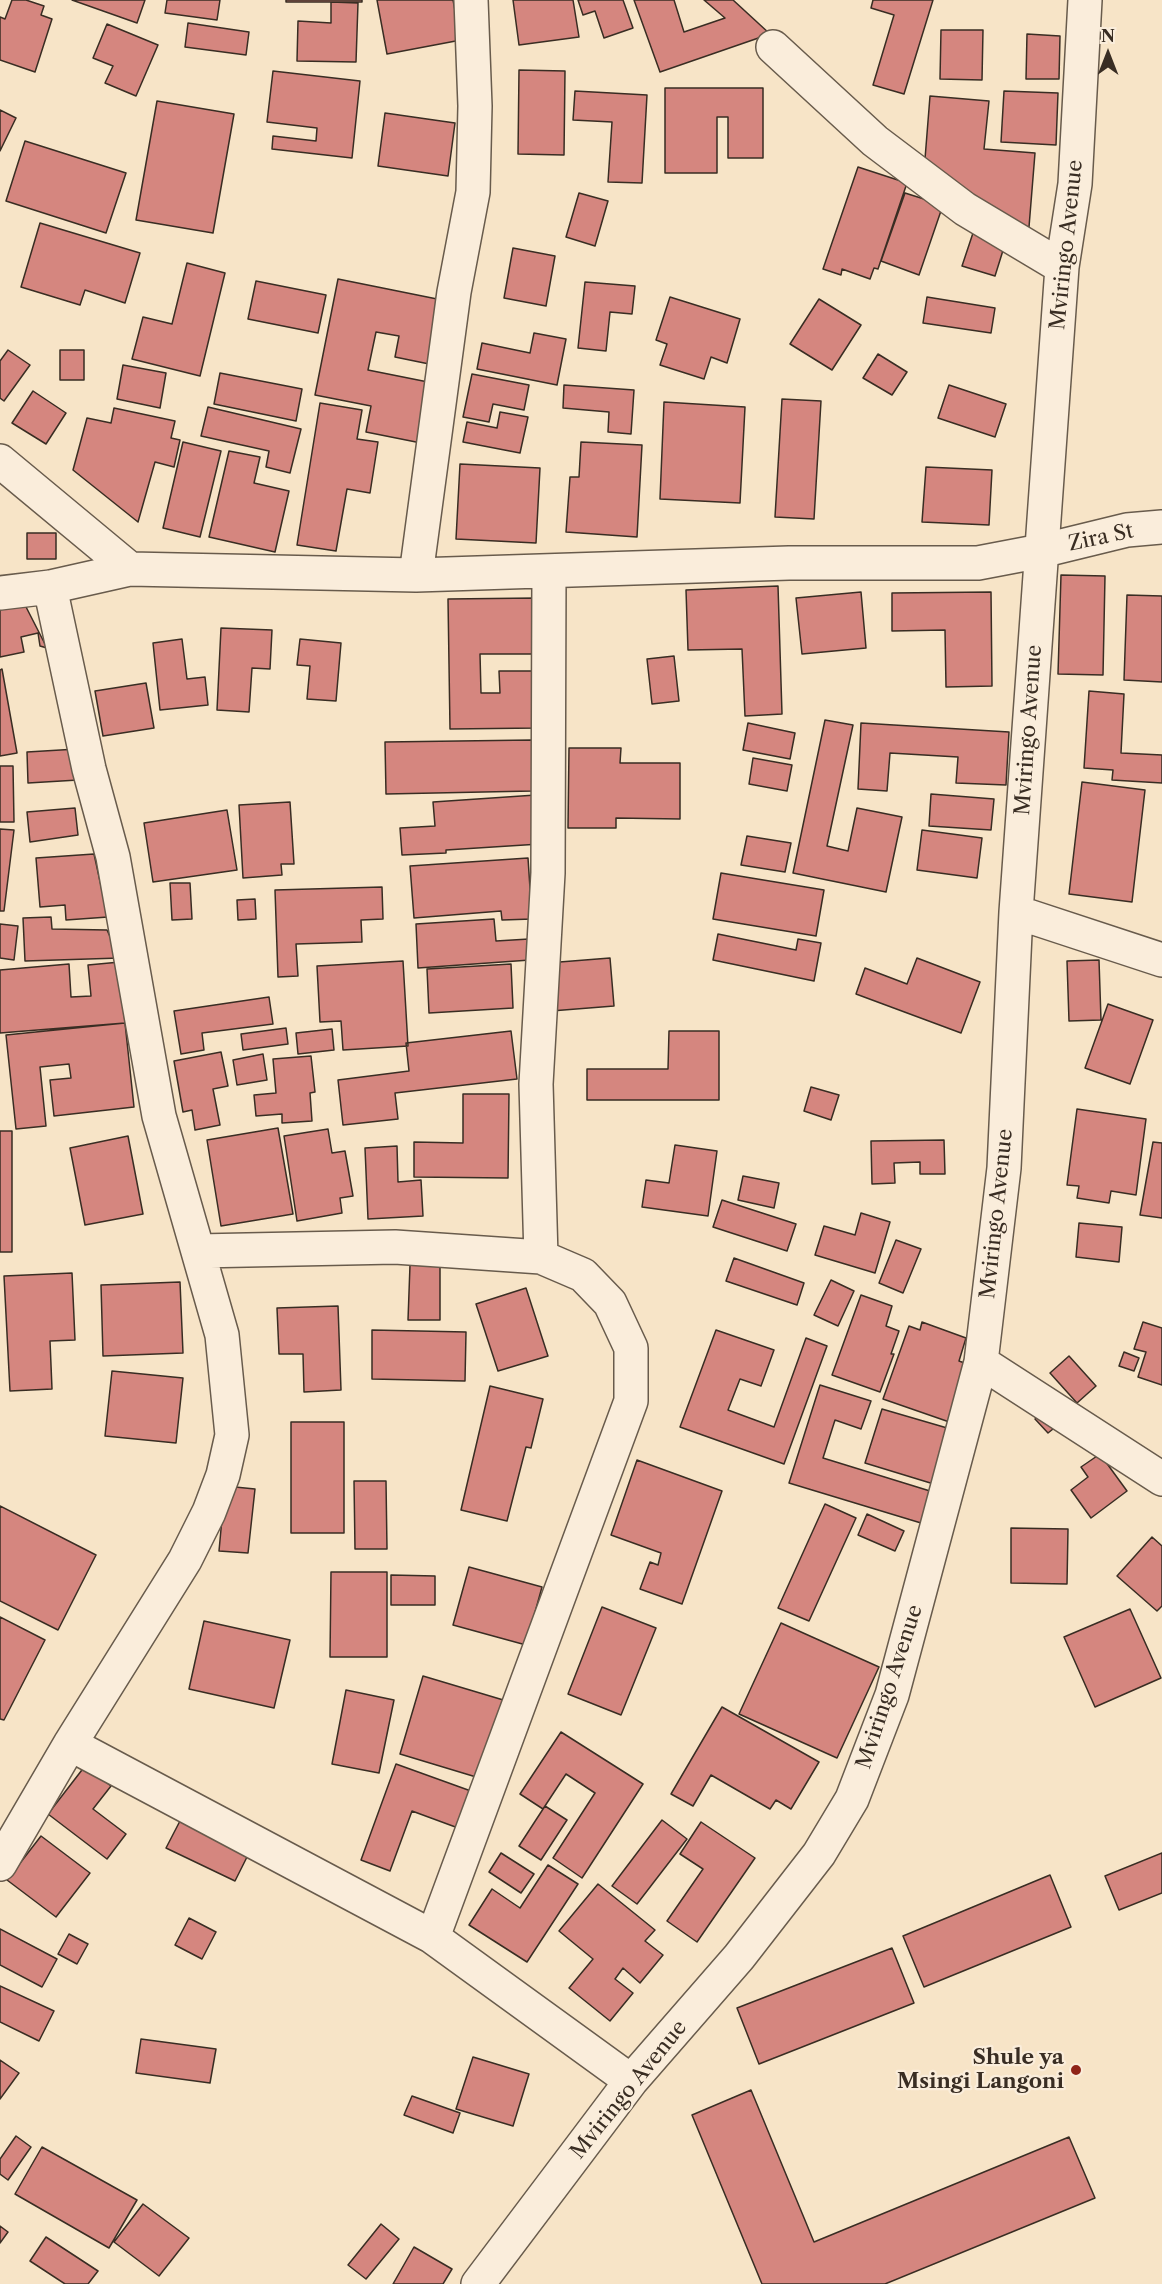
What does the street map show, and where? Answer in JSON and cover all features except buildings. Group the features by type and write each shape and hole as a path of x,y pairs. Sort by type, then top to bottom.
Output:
{"street":[{"path":"416,575 454,292 473,192 475,106 471,0"},
{"name":"Mviringo Avenue","path":"478,2284 631,2081 739,1957 819,1854 852,1799 892,1695 981,1362 1004,1168 1016,912 1041,551 1062,267 1075,184 1085,0"},
{"path":"773,47 875,141 947,196 1062,267"},
{"path":"0,461 130,569"},
{"name":"Zira St","path":"0,593 50,587 130,569 416,575 789,563 978,563 1041,551 1127,530 1162,527"},
{"path":"542,1257 536,1084 548,873 549,571"},
{"path":"0,1864 70,1744 185,1560 224,1475 232,1435 222,1335 159,1116 113,857 89,769 50,587"},
{"path":"1016,912 1162,960"},
{"path":"198,1251 395,1247 542,1257 583,1275 610,1303 631,1348 631,1401 433,1937"},
{"path":"981,1362 1162,1479"},
{"path":"70,1744 433,1937 631,2081"}],"place":[{"name":"Shule ya Msingi Langoni","path":"1076,2070"}]}
